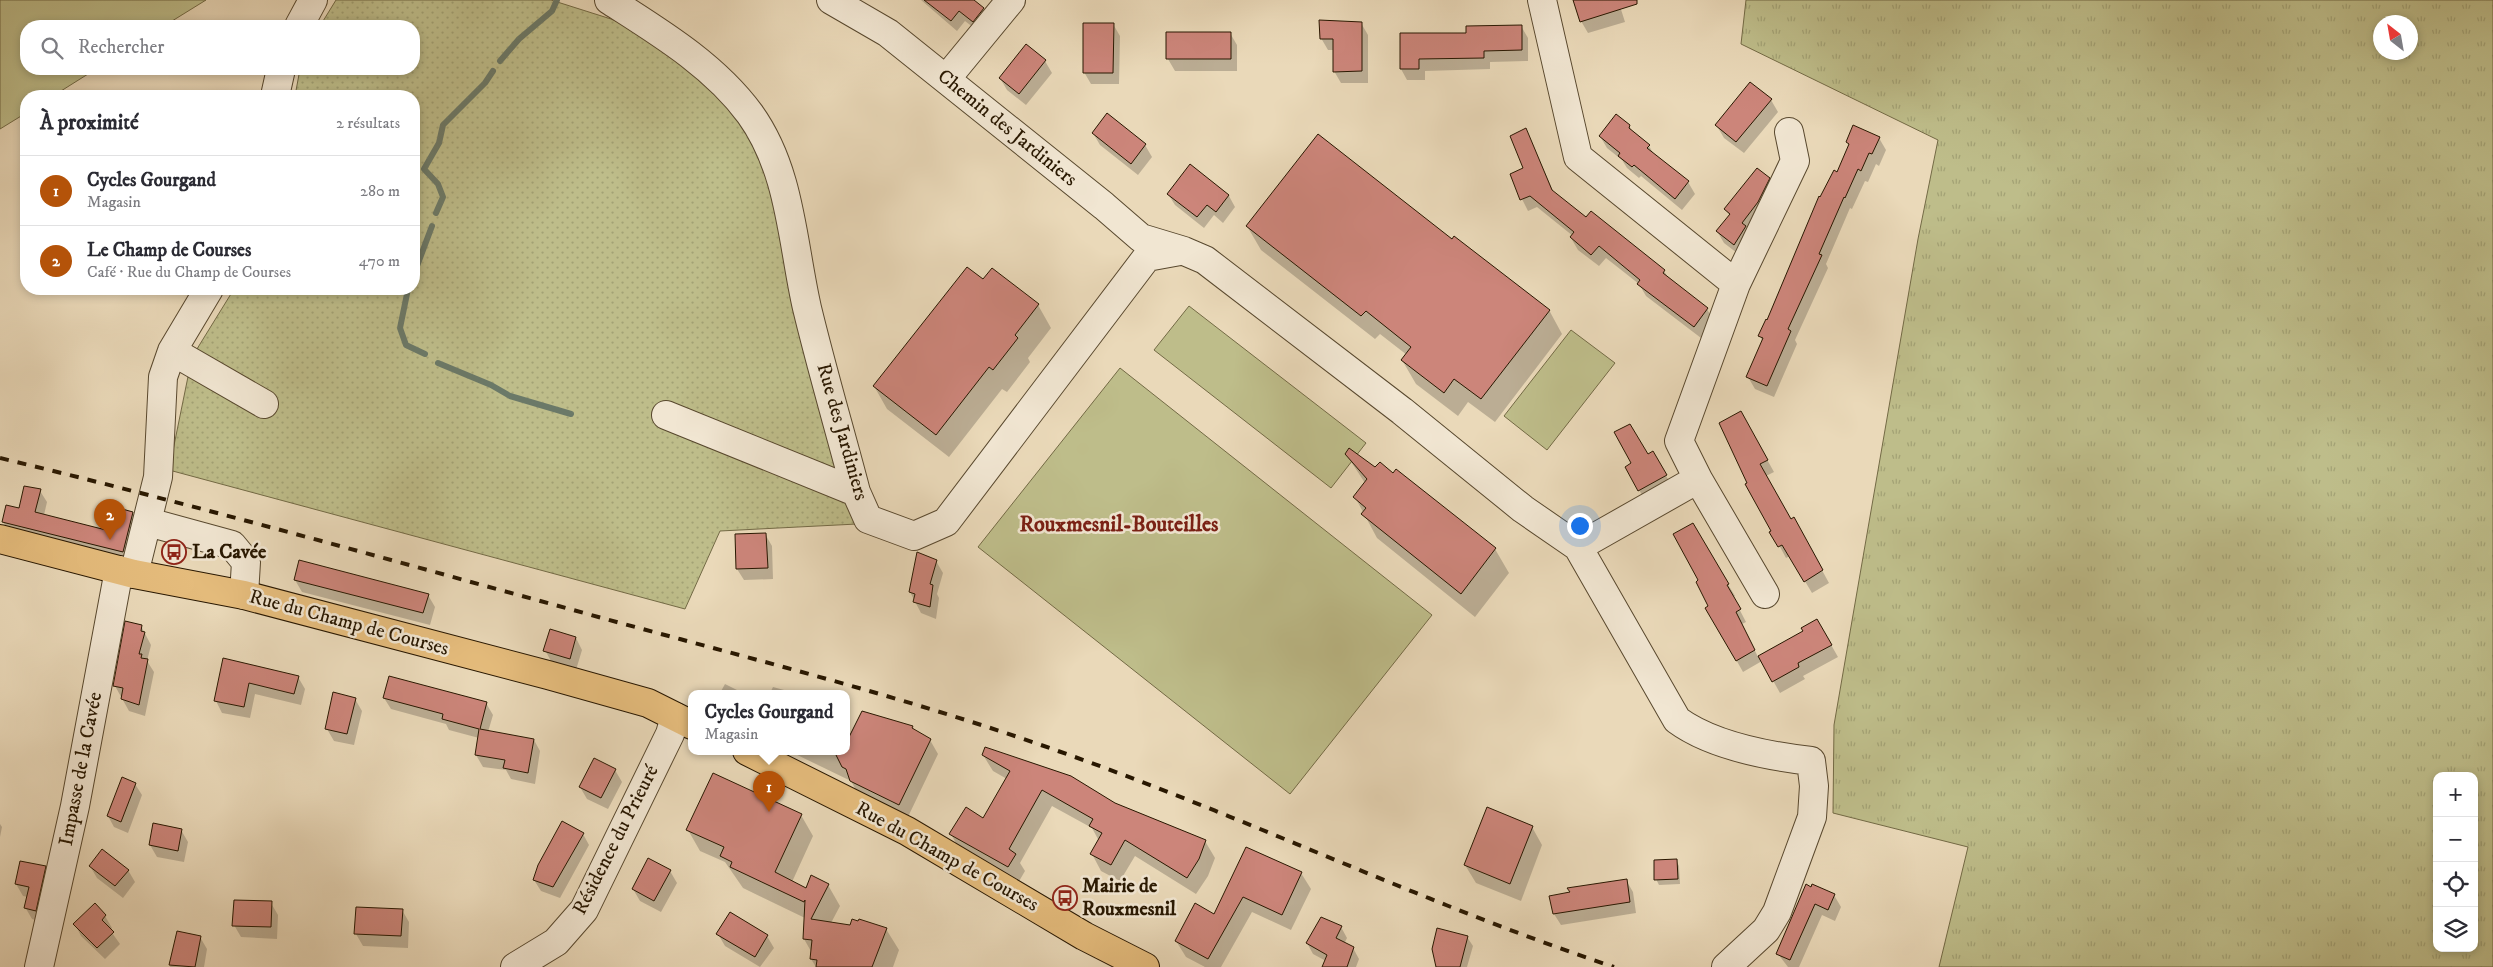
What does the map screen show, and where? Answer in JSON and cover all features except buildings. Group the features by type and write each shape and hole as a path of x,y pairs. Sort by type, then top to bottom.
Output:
{"main road":[{"name":"Rue du Champ de Courses","path":"0,539 126,572 244,595 548,675 648,703 684,721"},
{"name":"Rue du Champ de Courses","path":"755,755 906,831 1084,936 1145,967"}],"street":[{"path":"301,20 313,0"},
{"name":"Rue des Jardiniers","path":"609,0 671,39 722,83 749,113 766,140 771,172 856,492 868,519 914,536 946,522 1147,257 1184,251"},
{"name":"Chemin des Jardiniers","path":"831,0 888,33 946,78 1141,238 1184,251 1205,260 1402,411 1523,509 1578,547"},
{"path":"946,78 1011,0"},
{"path":"1542,0 1578,157 1736,284"},
{"path":"276,90 280,75"},
{"path":"1766,594 1698,479 1679,441 1736,284 1795,161 1789,132"},
{"path":"126,572 148,522 158,477 162,377 172,351 205,295"},
{"path":"172,351 264,404"},
{"path":"666,415 856,492"},
{"path":"1698,479 1578,547 1677,720 1693,732 1775,757 1811,761 1814,786 1812,817 1777,912 1766,930 1726,967"},
{"path":"148,522 232,545 246,562 244,595"},
{"name":"Impasse de la Cavée","path":"39,967 126,572"},
{"name":"Résidence du Prieuré","path":"515,967 556,942 584,910 670,734 684,721"}],"green space":[{"path":"0,0 206,0 174,20 20,20 20,75 86,75 63,90 20,90 20,117 0,129"},
{"path":"336,0 551,0 611,19 662,42 738,111 774,168 857,524 720,531 685,609 169,470 192,357 230,295 420,295 420,90 296,90 299,75 420,75 420,20 324,20"},
{"path":"1746,0 2493,0 2493,967 1939,967 1968,847 1833,813 1834,725 1918,239 1938,140 1741,44"},
{"path":"1189,306 1366,443 1331,488 1154,350"},
{"path":"1571,330 1615,363 1547,450 1504,416"},
{"path":"1120,368 1432,615 1290,794 978,547"}],"waterway":[{"path":"500,61 519,39 552,11 557,0"},
{"path":"436,213 443,197 438,184 424,169 439,143 443,125 485,83 493,71"},
{"path":"420,258 432,226"},
{"path":"407,295 400,328 406,345 425,354"},
{"path":"438,363 491,385 510,396 571,414"}],"railway":[{"path":"0,458 293,533 941,712 1058,751 1128,777 1474,916 1614,967"}],"place":[{"name":"Le Champ de Courses","path":"110,540"},
{"name":"La Cavée","path":"174,552"},
{"name":"Cycles Gourgand","path":"769,812"},
{"name":"Mairie de Rouxmesnil","path":"1065,898"}],"district":[{"name":"Rouxmesnil-Bouteilles","path":"1119,524"}]}
